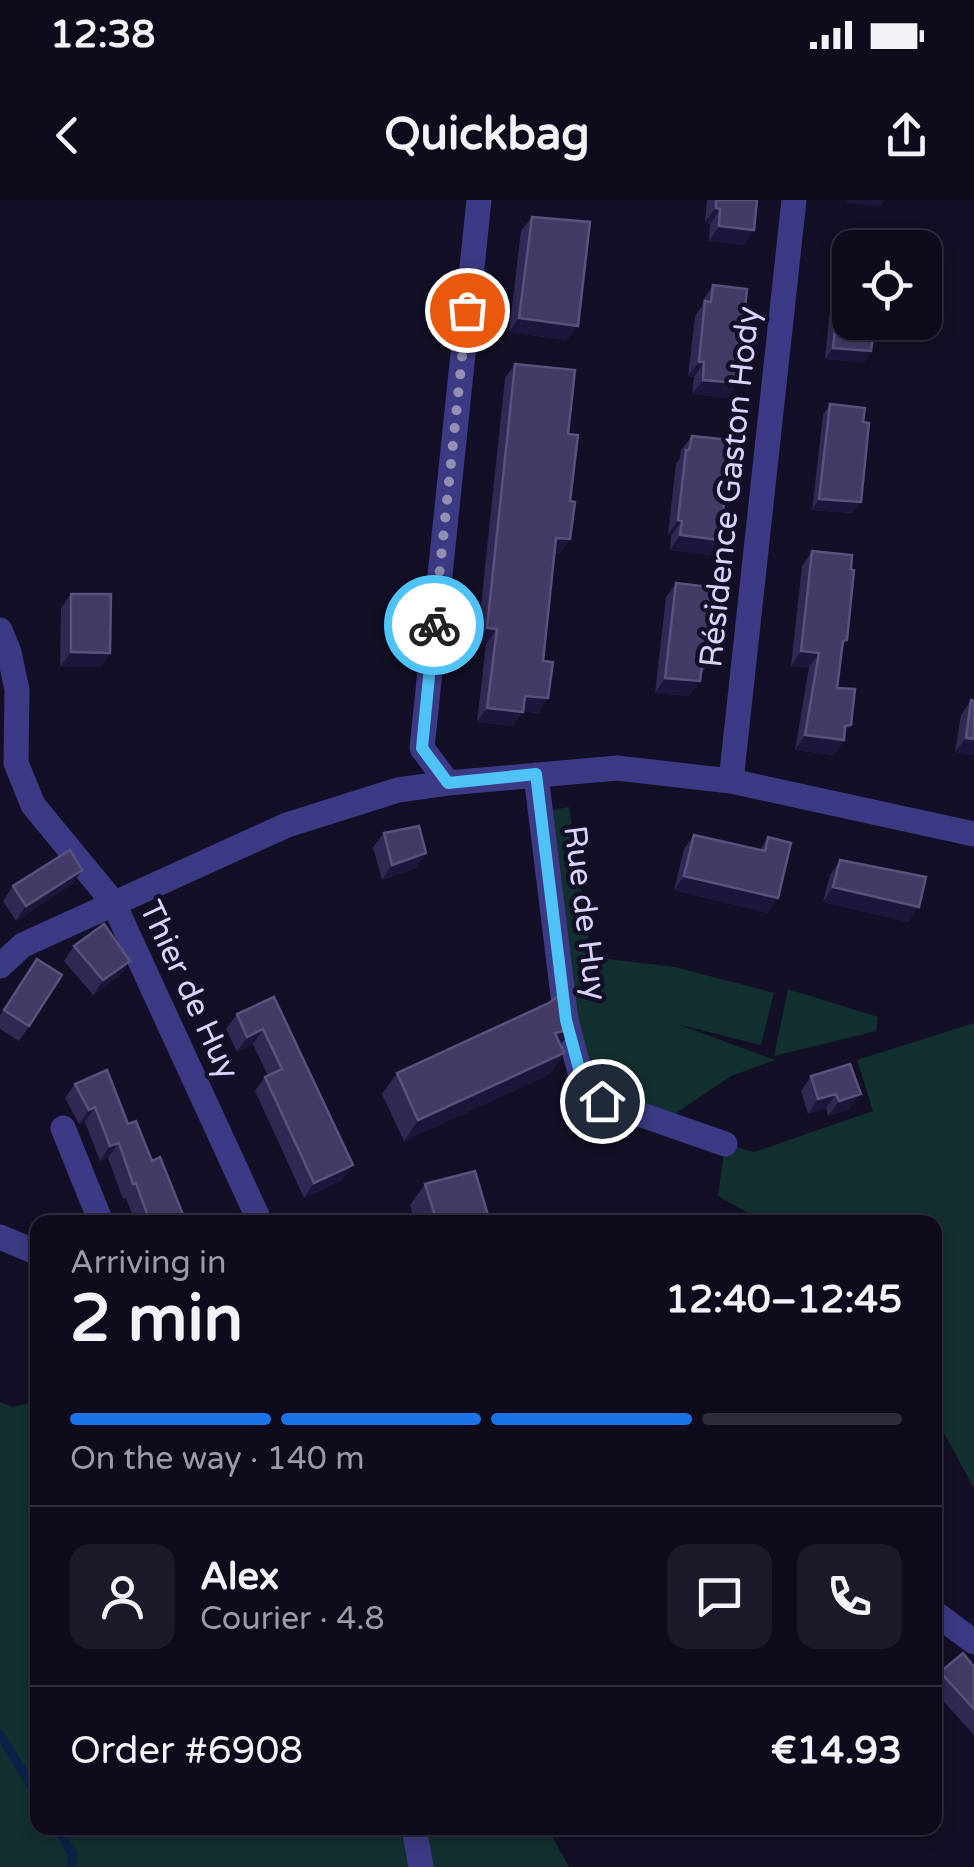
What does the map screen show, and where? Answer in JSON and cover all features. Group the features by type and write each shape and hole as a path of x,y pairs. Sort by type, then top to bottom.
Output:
{"street":[{"path":"448,783 422,748 478,200"},
{"name":"Résidence Gaston Hody","path":"731,780 794,200"},
{"path":"0,630 17,690 16,763 33,805 113,902 286,825 398,790 536,774 617,768 731,780 974,834"},
{"name":"Rue de Huy","path":"536,774 566,1020 581,1076 602,1101 725,1144"},
{"name":"Thier de Huy","path":"0,966 22,945 113,902 257,1215"},
{"path":"63,1128 99,1215"},
{"path":"0,1237 30,1250"},
{"path":"942,1618 974,1642"},
{"path":"415,1835 421,1867"}],"green space":[{"path":"569,807 591,957 675,967 774,993 761,1045 677,1024 775,1060 731,1076 663,1122 581,1076 540,812"},
{"path":"788,989 878,1017 876,1031 774,1056"},
{"path":"974,1023 974,1488 942,1430 942,1215 752,1215 718,1196 725,1144 754,1152 873,1111 857,1060"},
{"path":"0,1402 12,1407 30,1403 30,1835 553,1835 569,1867 0,1867"}],"building":[{"path":"716,200 757,200 754,230 719,226"},
{"path":"532,217 590,222 578,326 519,318"},
{"path":"713,285 747,289 737,383 703,380 704,362 699,362 705,301 711,302"},
{"path":"834,340 873,340 871,351 833,348"},
{"path":"515,364 575,370 568,434 578,435 570,539 556,538 543,661 553,662 548,698 525,696 523,712 487,708 497,629 487,628"},
{"path":"830,404 865,408 863,422 869,423 861,502 819,499"},
{"path":"692,436 731,440 720,540 680,535 682,521 678,520 686,450"},
{"path":"812,551 852,555 847,640 843,641 837,688 855,689 851,725 845,726 844,740 805,735 819,653 801,651"},
{"path":"676,583 710,587 709,603 714,604 707,665 702,665 700,681 665,678"},
{"path":"71,594 111,594 110,653 71,652"},
{"path":"971,700 974,701 974,739 966,738"},
{"path":"419,826 426,853 392,865 384,833"},
{"path":"694,835 765,851 768,837 791,843 778,898 684,876"},
{"path":"70,850 82,870 26,906 13,886"},
{"path":"840,860 926,877 919,907 833,887"},
{"path":"104,924 130,961 103,980 74,946"},
{"path":"37,959 62,975 29,1026 4,1010"},
{"path":"562,993 572,1029 555,1033 564,1053 418,1120 397,1073 549,1003"},
{"path":"274,997 353,1165 314,1183 265,1077 282,1069 263,1029 247,1037 237,1014"},
{"path":"850,1064 861,1094 839,1101 836,1094 818,1099 811,1076"},
{"path":"107,1070 128,1124 136,1121 152,1161 160,1157 183,1215 147,1215 119,1143 110,1146 95,1107 89,1110 75,1084"},
{"path":"475,1171 488,1215 435,1215 425,1184"},
{"path":"963,1653 974,1667 974,1709 942,1674"}],"waterway":[{"path":"0,1735 30,1783"},
{"path":"61,1835 73,1855 71,1867"}],"way so far":[{"path":"434,625 467,310"}],"route":[{"path":"434,625 422,748 448,783 536,774 566,1020 581,1076 602,1101"}]}
